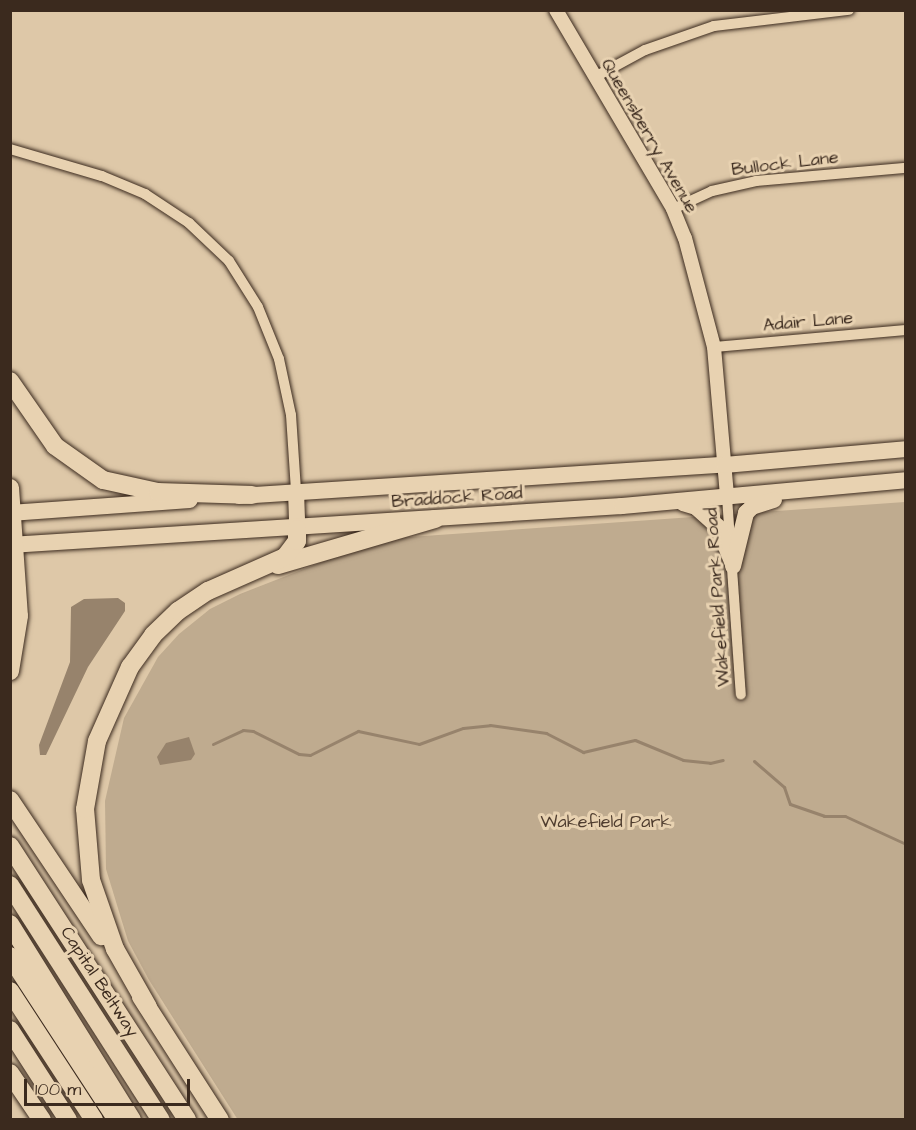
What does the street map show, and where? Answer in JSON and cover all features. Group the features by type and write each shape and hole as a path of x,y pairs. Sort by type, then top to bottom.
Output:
{"highway":[{"path":"10,381 55,446 103,480 158,492 252,495"},
{"path":"10,488 19,616 10,671"},
{"path":"233,579 435,519"},
{"path":"147,1007 115,949 91,880 86,843 88,775 112,702 153,635 178,611 233,579 285,557 297,541 297,529"},
{"path":"10,800 219,1119"},
{"name":"Capital Beltway","path":"10,846 187,1119"},
{"path":"10,885 161,1119"},
{"path":"10,924 17,952 117,1119"},
{"path":"17,952 132,1119"},
{"path":"10,991 94,1119"},
{"path":"10,1030 68,1119"},
{"path":"10,1073 42,1119"}],"main road":[{"name":"Braddock Road","path":"11,514 296,491 724,465 906,449"},
{"name":"Braddock Road","path":"13,545 297,529 673,502 906,480"},
{"path":"733,566 739,531 752,507 806,489"},
{"path":"296,491 297,529"},
{"path":"673,502 696,507 712,520 728,546 733,566"}],"street":[{"name":"Queensberry Avenue","path":"556,10 673,209 697,274 714,347 727,497"},
{"path":"596,78 645,50 714,26 849,10"},
{"path":"10,149 102,176 145,194 189,223 229,261 258,307 279,359 291,415 296,491"},
{"name":"Bullock Lane","path":"673,209 748,182 906,168"},
{"name":"Adair Lane","path":"714,347 906,330"},
{"name":"Wakefield Park Road","path":"727,497 741,695"}],"green space":[{"name":"Wakefield Park","path":"905,502 905,1119 238,1120 149,980 128,941 106,869 105,801 124,718 158,657 179,634 210,609 240,594 381,539"}],"shaded area":[{"path":"118,598 125,603 125,611 88,667 46,755 40,755 39,745 70,662 71,607 84,599"},
{"path":"189,737 195,754 191,760 160,765 157,757 166,743"}],"waterway":[{"path":"213,744 243,730 253,731 299,754 310,755 358,731 419,744 463,728 490,725 546,733 583,752 635,740 683,760 710,763 723,760"},
{"path":"754,761 784,787 790,804 824,816 845,816 906,844"}]}
